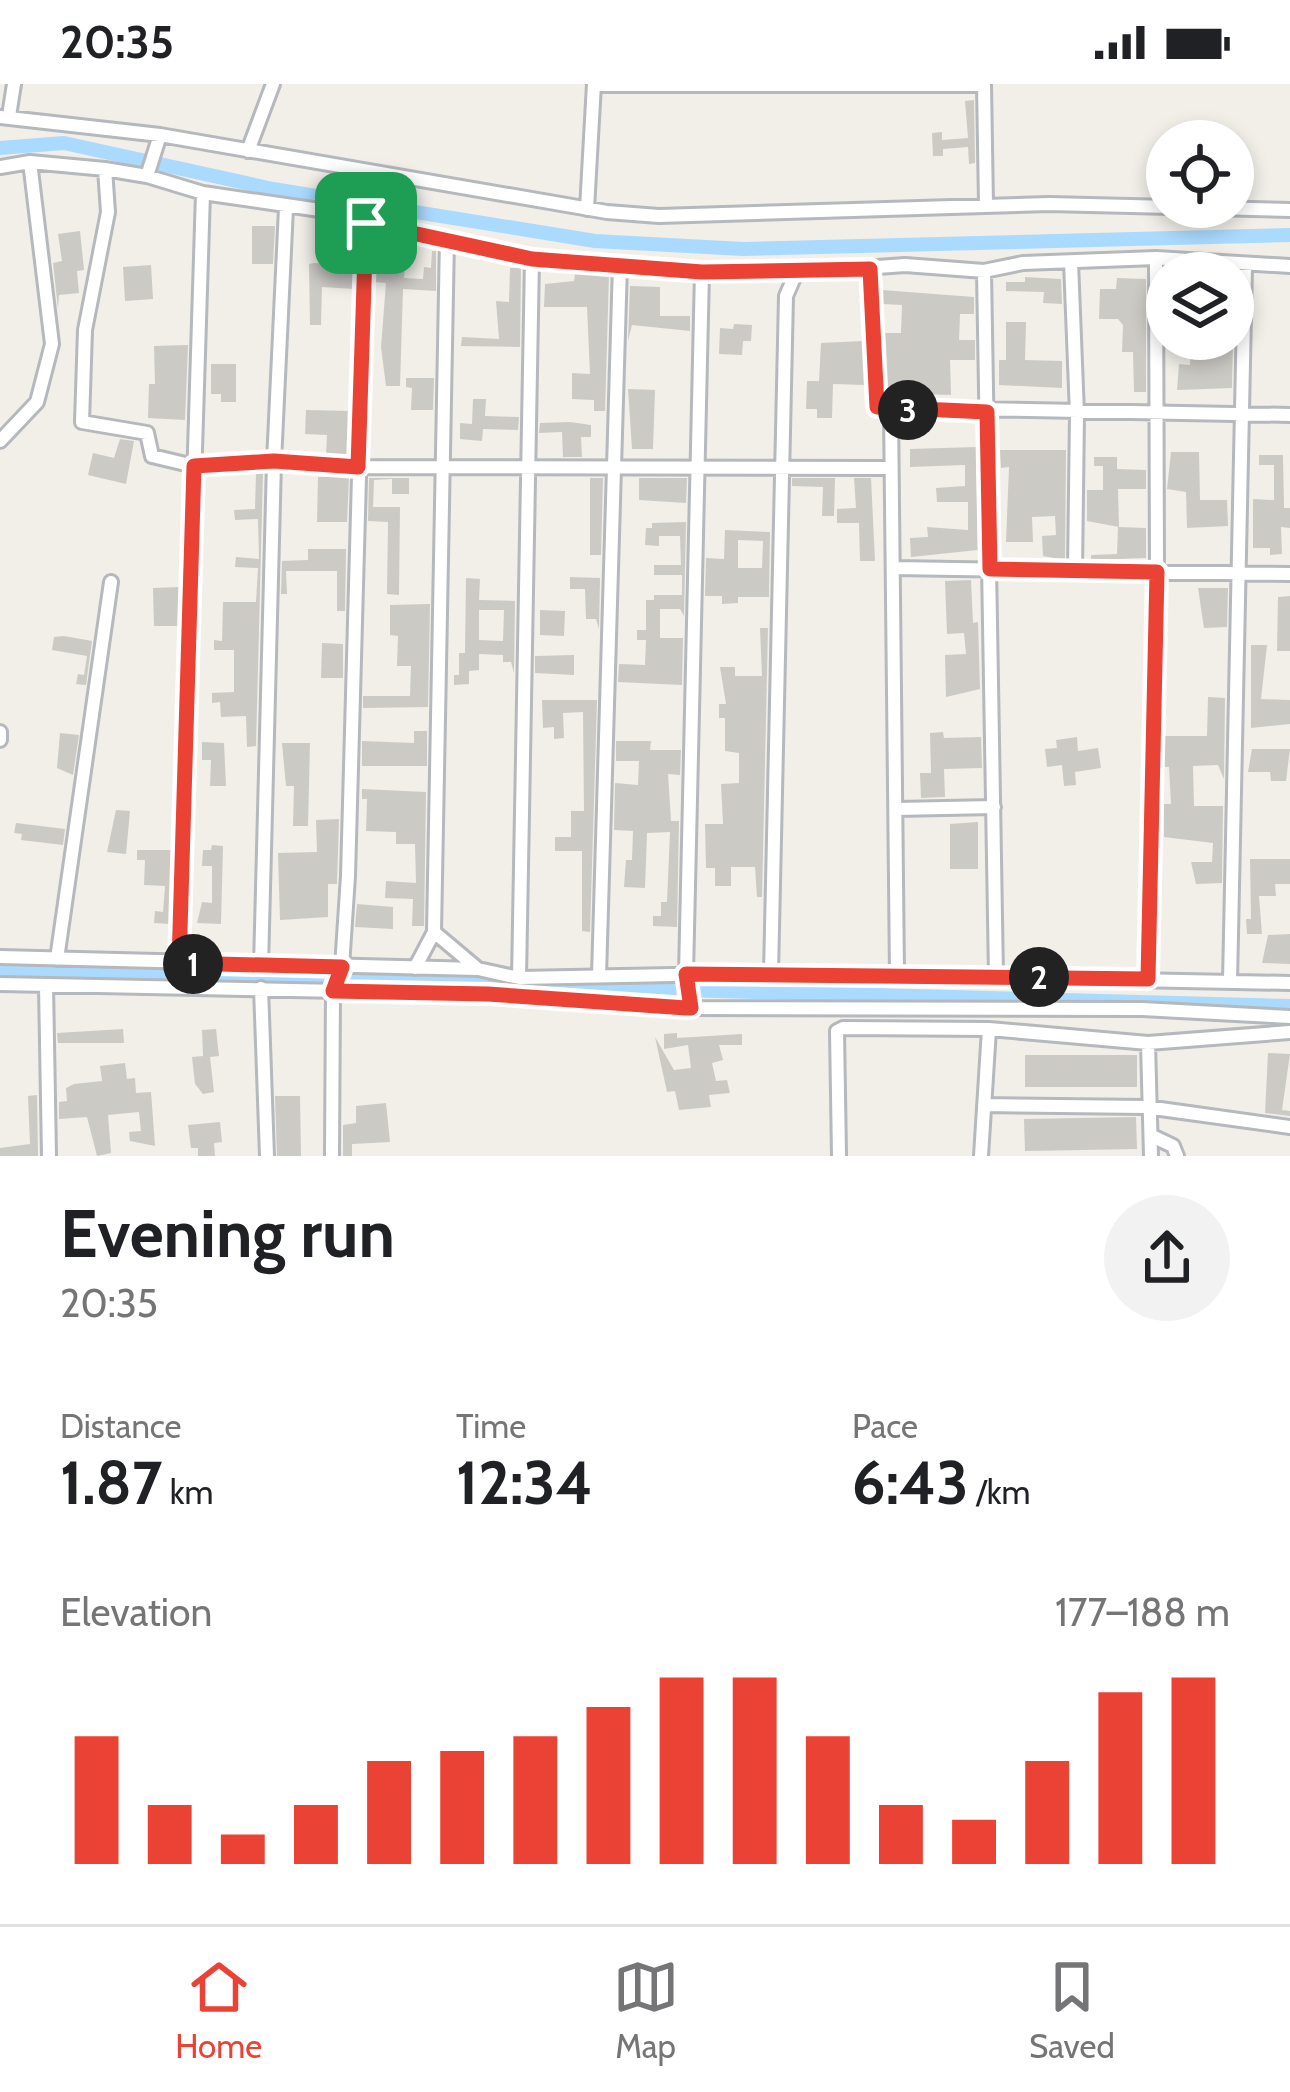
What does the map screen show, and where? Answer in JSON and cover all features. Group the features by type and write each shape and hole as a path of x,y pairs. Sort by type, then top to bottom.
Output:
{"street":[{"path":"14,84 5,117 160,135 586,209 659,216 986,206 1290,210"},
{"path":"248,151 273,84"},
{"path":"586,209 594,84 984,84 986,206"},
{"path":"147,176 160,135"},
{"path":"0,166 30,162 147,176 202,194 355,215 366,223 532,259 702,272 796,273 924,266 985,271 1023,263 1146,258"},
{"path":"0,441 37,402 52,344 30,162"},
{"path":"105,169 108,212 85,330 82,422 147,433 152,456 194,466 274,461 358,467 891,468"},
{"path":"179,963 202,194"},
{"path":"260,966 286,208"},
{"path":"332,1156 333,991 342,967 366,223"},
{"path":"415,968 434,932 447,239"},
{"path":"519,978 532,259"},
{"path":"1071,262 1077,413 1075,571"},
{"path":"598,976 620,265"},
{"path":"1254,267 1290,266"},
{"path":"870,269 877,407 1290,415"},
{"path":"985,271 996,976"},
{"path":"691,1008 686,974 702,272"},
{"path":"771,973 786,296 796,273"},
{"path":"1148,979 1157,360"},
{"path":"1231,982 1242,360"},
{"path":"891,410 897,974"},
{"path":"893,568 1290,574"},
{"path":"57,959 111,582"},
{"path":"896,809 994,807"},
{"path":"434,932 478,969"},
{"path":"0,957 478,969 519,978 771,973 1290,983"},
{"path":"0,984 488,994 691,1008 1142,1010 1290,1017"},
{"path":"46,985 50,1156"},
{"path":"261,988 267,1156"},
{"path":"981,1156 988,1030"},
{"path":"839,1156 837,1031 988,1030 1148,1043 1290,1032"},
{"path":"1148,1043 1146,1107 1151,1156"},
{"path":"984,1105 1146,1107 1290,1127"},
{"path":"1152,1136 1168,1141 1177,1156"}],"building":[{"path":"974,100 975,163 969,164 968,147 943,149 943,156 933,156 932,133 942,132 942,140 968,138 965,101"},
{"path":"252,226 275,226 273,264 252,264"},
{"path":"80,231 84,270 77,271 79,293 59,295 58,309 53,263 62,261 58,234"},
{"path":"392,240 407,243 404,278 423,279 424,267 431,268 432,251 436,251 436,291 403,289 400,386 386,386 381,347 386,283 375,282 375,271 389,273"},
{"path":"309,264 354,266 354,289 322,287 321,325 310,325"},
{"path":"151,265 153,299 125,301 123,267"},
{"path":"510,268 521,268 520,347 461,346 462,337 499,339 496,301 509,302"},
{"path":"575,274 609,275 605,411 594,411 594,400 572,399 572,373 590,374 587,307 544,307 545,284 574,281"},
{"path":"1025,277 1061,279 1062,304 1043,303 1044,292 1006,291 1006,282 1025,282"},
{"path":"1117,278 1146,279 1146,392 1134,392 1133,352 1122,352 1123,325 1118,319 1099,319 1100,289 1116,289"},
{"path":"630,286 660,287 660,316 690,316 690,331 632,325 628,341"},
{"path":"882,290 974,297 974,314 960,314 959,340 975,340 975,360 950,360 951,395 887,393 885,333 901,333 902,305 882,304"},
{"path":"1006,322 1026,322 1025,360 1062,361 1062,388 999,385 999,360 1006,360"},
{"path":"734,324 752,325 751,341 743,341 742,355 719,354 720,328 733,329"},
{"path":"863,341 865,385 833,384 832,418 817,418 817,409 806,409 807,381 819,381 821,343"},
{"path":"188,345 185,420 148,418 149,384 155,384 154,346"},
{"path":"1190,360 1233,360 1232,388 1177,390 1179,364 1190,365"},
{"path":"211,364 236,364 236,402 221,402 221,394 211,394"},
{"path":"406,378 434,378 433,410 411,410 412,388 406,387"},
{"path":"628,389 655,390 653,449 632,449"},
{"path":"473,399 486,399 485,416 519,417 518,430 483,429 482,441 460,439 460,423 472,424"},
{"path":"306,410 350,411 349,456 326,455 327,435 305,434"},
{"path":"540,423 591,425 591,437 581,437 582,457 563,457 562,432 539,433"},
{"path":"120,439 134,441 126,484 88,475 93,453 114,458"},
{"path":"976,447 978,550 911,557 910,538 928,537 927,527 968,530 968,502 937,502 936,488 965,486 965,465 910,467 910,449"},
{"path":"1000,450 1066,450 1065,560 1043,556 1042,536 1056,535 1055,516 1032,517 1033,542 1006,542 1009,467 1001,468"},
{"path":"1171,452 1199,452 1200,500 1227,500 1228,526 1187,528 1186,492 1167,489"},
{"path":"1259,455 1283,455 1284,508 1290,508 1290,528 1281,527 1282,554 1253,548 1253,499 1274,500 1274,465 1259,465"},
{"path":"1094,457 1117,457 1117,469 1146,470 1146,489 1118,489 1119,527 1087,521 1087,490 1103,490 1103,466 1094,466"},
{"path":"256,473 263,473 256,746 247,747 246,716 221,717 220,702 212,703 212,693 234,692 234,650 214,650 214,640 222,641 223,602 256,602 258,568 235,567 236,557 259,559 258,519 235,520 234,510 255,509"},
{"path":"318,477 349,477 347,522 317,522"},
{"path":"369,478 409,478 409,494 392,494 392,479 374,480 373,507 400,507 399,595 387,594 388,522 368,521"},
{"path":"590,478 603,478 601,555 590,555"},
{"path":"639,478 687,478 686,503 639,500"},
{"path":"792,478 835,478 834,516 822,516 823,487 792,486"},
{"path":"854,478 871,478 875,561 860,561 859,523 837,523 837,509 856,508"},
{"path":"686,522 684,616 680,609 660,609 660,638 683,638 682,685 618,682 619,664 645,665 646,640 637,640 637,630 646,630 646,600 654,600 654,595 682,595 682,575 654,575 654,565 681,565 680,536 659,536 659,546 645,545 646,528 652,528 652,523"},
{"path":"1118,527 1146,528 1146,558 1091,560 1091,555 1117,554"},
{"path":"725,530 770,532 769,597 738,597 738,603 722,604 722,596 705,596 706,558 724,559","holes":["738,540 763,541 762,568 738,568"]},
{"path":"308,549 346,549 345,611 337,611 337,571 286,571 287,594 281,594 282,561 308,560"},
{"path":"570,577 600,578 599,629 596,619 586,619 585,589 570,589"},
{"path":"466,578 480,579 479,600 515,601 514,673 511,662 503,662 503,655 479,654 479,670 469,671 469,684 454,685 459,653 465,653","holes":["479,610 504,610 503,641 479,640"]},
{"path":"971,580 980,689 946,697 945,655 966,654 964,633 947,634 945,581"},
{"path":"180,587 179,626 154,626 153,588"},
{"path":"1198,588 1228,588 1227,627 1204,628"},
{"path":"1290,596 1290,651 1277,651 1278,597"},
{"path":"430,604 428,707 363,708 363,696 410,696 411,666 397,666 398,636 390,635 390,605"},
{"path":"540,610 565,611 564,636 540,635"},
{"path":"760,628 768,628 762,897 757,897 755,867 731,867 731,886 715,886 715,868 706,868 705,824 723,824 721,784 739,783 739,753 725,751 725,718 719,718 719,704 726,704 720,667 735,667 735,676 762,676"},
{"path":"54,637 92,641 86,685 76,684 78,674 84,675 87,656 52,650"},
{"path":"322,643 343,644 343,678 321,678"},
{"path":"1251,645 1267,645 1261,699 1290,700 1290,724 1251,728"},
{"path":"574,655 574,675 535,673 535,656"},
{"path":"1208,697 1225,698 1224,779 1218,765 1193,766 1194,806 1223,806 1222,883 1196,884 1191,862 1212,862 1213,843 1164,837 1164,804 1171,804 1169,767 1163,767 1164,736 1207,736"},
{"path":"542,700 597,700 590,932 582,931 582,851 555,851 555,837 571,837 571,811 584,811 583,712 563,713 564,738 554,739 554,727 543,728"},
{"path":"414,731 427,731 427,766 362,766 362,741 414,743"},
{"path":"943,732 944,738 981,737 982,768 944,769 945,797 921,798 920,773 931,773 930,733"},
{"path":"60,733 79,735 73,775 57,768"},
{"path":"1077,737 1078,751 1098,748 1101,768 1075,772 1076,785 1064,786 1062,765 1047,767 1045,749 1057,748 1056,740"},
{"path":"616,741 651,741 650,750 681,750 680,775 668,774 671,821 679,821 677,927 653,926 653,916 661,916 661,902 667,902 670,832 647,833 645,888 624,887 626,860 632,860 633,831 614,830 615,783 638,785 639,761 616,761"},
{"path":"202,742 224,743 226,786 210,786 211,760 202,760"},
{"path":"282,743 310,743 308,826 293,826 294,786 286,786"},
{"path":"1252,749 1290,749 1286,781 1271,781 1270,772 1248,772"},
{"path":"362,789 426,792 424,926 412,926 413,899 385,898 386,881 416,883 415,844 396,844 396,832 366,831 367,799 362,799"},
{"path":"116,810 130,811 126,854 107,852"},
{"path":"339,819 337,884 328,884 328,917 280,920 278,853 317,852 316,820"},
{"path":"978,822 978,869 950,869 950,824"},
{"path":"16,823 65,829 63,845 21,840 22,834 14,833"},
{"path":"212,845 223,846 221,924 197,923 202,902 212,903 212,866 202,866 203,850 211,850"},
{"path":"137,850 172,850 170,924 154,923 155,911 163,912 165,886 144,885 145,860 137,860"},
{"path":"1250,859 1290,859 1290,884 1275,884 1276,896 1259,896 1262,934 1247,934"},
{"path":"357,904 393,907 393,929 355,927"},
{"path":"1290,934 1290,964 1262,963 1268,935"},
{"path":"123,1029 124,1043 58,1043 57,1033"},
{"path":"216,1029 219,1056 210,1057 214,1092 203,1094 195,1084 192,1057 203,1056 202,1030"},
{"path":"677,1033 677,1038 742,1034 742,1045 719,1045 723,1060 712,1063 716,1081 727,1080 730,1093 709,1095 711,1107 679,1110 675,1091 667,1092 655,1037 674,1070 691,1068 688,1045 664,1049 664,1034"},
{"path":"1268,1053 1290,1054 1282,1110 1290,1111 1290,1116 1265,1113"},
{"path":"1025,1055 1137,1055 1137,1087 1025,1087"},
{"path":"125,1063 127,1079 135,1078 136,1093 151,1092 155,1146 130,1141 129,1132 141,1131 139,1112 108,1115 111,1153 97,1156 87,1117 59,1119 59,1102 67,1101 66,1088 74,1084 102,1081 100,1066"},
{"path":"37,1095 38,1156 0,1156 0,1148 30,1144 28,1096"},
{"path":"275,1096 300,1096 301,1156 277,1156"},
{"path":"386,1103 390,1142 352,1144 352,1156 343,1156 343,1125 356,1123 356,1106"},
{"path":"1136,1117 1137,1149 1025,1151 1024,1119"},
{"path":"220,1122 222,1142 214,1143 215,1156 198,1156 198,1148 191,1148 188,1125"}],"waterway":[{"path":"0,148 64,143 273,189 595,241 743,249 1290,235"},
{"path":"0,972 1290,1006"}],"route":[{"path":"366,223 532,259 702,272 870,269 877,407 987,412 990,569 1157,572 1148,979 686,974 691,1008 686,1008 488,994 333,991 342,967 179,963 194,466 274,461 358,467 366,223"}]}
